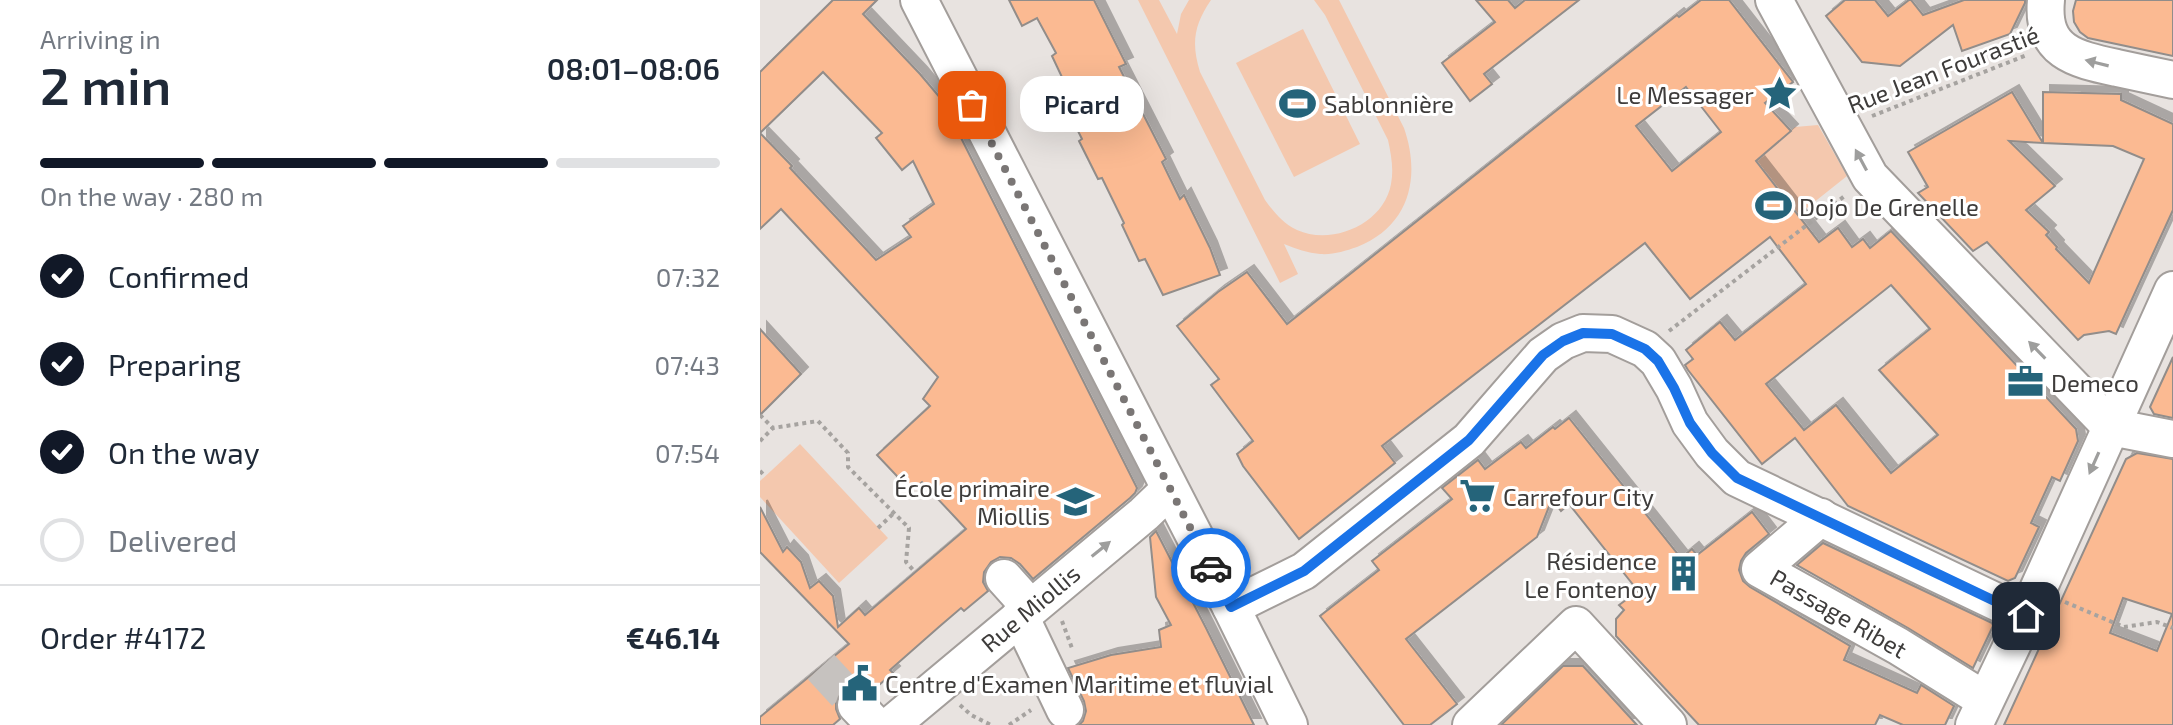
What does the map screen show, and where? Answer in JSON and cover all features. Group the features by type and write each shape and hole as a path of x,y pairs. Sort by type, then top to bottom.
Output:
{"street":[{"path":"919,0 1289,725"},
{"path":"1774,0 1870,177 2111,427 2173,439"},
{"path":"2046,0 2045,18 2050,34 2056,44 2071,56 2173,80"},
{"path":"1980,712 2173,290"},
{"path":"1231,607 1304,571 1469,440 1543,355 1563,341 1583,333 1612,334 1645,349 1658,361 1690,423 1712,453 1737,478 1821,517 2032,603"},
{"name":"Rue Miollis","path":"891,725 1036,612 1169,490"},
{"name":"Passage Ribet","path":"1821,517 1760,569 1898,646 1980,712"},
{"path":"1004,578 1036,612 1052,707"},
{"path":"1471,725 1576,625 1668,725"}],"path":[{"name":"Rue Jean Fourastié","path":"1844,127 2056,44"},
{"path":"1669,331 1852,190"},
{"path":"760,415 773,428"},
{"path":"760,441 773,428 818,421 848,453 848,467 909,528 906,562 915,572"},
{"path":"760,471 765,476"},
{"path":"878,528 894,513"},
{"path":"2032,603 2124,627 2157,622 2173,628"},
{"path":"1036,612 1073,652"},
{"path":"956,699 971,715 991,725"},
{"path":"1009,725 1052,707"}],"shaded area":[{"path":"1138,0 1159,0 1177,34 1181,14 1189,0 1211,0 1196,34 1200,72 1268,204 1297,230 1325,235 1354,228 1378,210 1386,198 1392,173 1388,140 1325,15 1314,0 1339,0 1404,128 1409,146 1411,182 1407,198 1389,226 1357,247 1334,253 1311,253 1284,244 1298,274 1280,283"},
{"name":"Sablonnière","path":"1303,29 1360,144 1294,177 1236,63"},
{"path":"1818,125 1847,176 1798,215 1773,183 1742,173 1795,127"},
{"path":"800,444 888,538 839,583 760,497 760,481"}],"building":[{"path":"833,0 877,0 863,14 942,100 1137,488 1130,498 1033,579 1011,558 1000,557 991,562 984,572 983,582 988,591 940,626 890,670 893,673 872,691 861,685 850,685 841,690 836,700 840,719 833,725 760,725 760,717 849,644 760,552 760,507 783,552 787,547 801,562 810,588 819,581 833,596 838,627 859,608 865,615 966,529 922,482 911,491 877,455 930,406 923,399 938,377 781,209 760,229 760,133 760,72","holes":["823,72 882,133 876,138 902,170 913,161 934,204 903,226 911,237 876,260 760,133"]},
{"path":"1009,0 1094,0 1126,64 1119,67 1166,159 1162,162 1180,199 1184,195 1220,275 1163,295 1145,259 1139,261 1102,178 1098,179 1079,141 1082,139 1070,115 1075,112 1065,94 1069,92 1052,56 1056,53 1037,18 1022,26"},
{"path":"1476,0 1508,0 1515,8 1525,0 1579,0 1484,74 1492,84 1470,101 1442,63 1495,22"},
{"path":"1701,0 1729,0 1793,82 1765,103 1791,131 1756,161 1819,242 1838,228 1852,247 1863,239 1870,248 1891,231 2076,429 2078,441 2060,481 2052,477 2031,523 2039,527 2015,578 2008,581 1848,506 1795,438 1762,464 1688,370 1685,365 1693,359 1686,350 1720,322 1735,340 1806,284 1770,237 1690,299 1645,243 1382,446 1395,463 1299,539 1243,466 1237,454 1253,441 1211,385 1219,379 1177,326 1247,272 1287,324 1677,15 1679,17","holes":["1686,87 1721,132 1672,171 1636,126","1891,285 1930,329 1879,370 1938,435 1891,473 1836,405 1804,430 1766,384"]},
{"path":"1845,0 1875,0 1888,16 1909,0 1923,15 1964,0 2025,0 2025,3 2010,34 1962,51 1953,25 1900,66 1862,62 1826,16"},
{"path":"2076,0 2173,0 2173,56 2088,38 2074,22"},
{"path":"2012,92 2043,143 2043,92 2121,94 2121,100 2173,124 2173,210 2116,334 2109,331 2084,335 2078,340 1987,242 1973,251 1918,193 1928,187 1908,152","holes":["2009,141 2113,146 2144,159 2089,283 2056,249 2046,235 2049,232 2026,210 2055,186"]},
{"path":"760,329 801,374 760,415"},
{"path":"2173,357 2173,418 2154,414 2150,407"},
{"path":"1569,418 1681,558 1692,549 1697,555 1752,512 1769,534 1741,561 1739,570 1743,581 1850,646 1844,660 1917,693 1921,685 1954,706 1945,725 1903,725 1880,715 1875,725 1699,725 1616,636 1616,619 1624,610 1619,605 1638,591 1569,504 1561,511 1552,499 1537,537 1406,639 1457,704 1430,725 1404,725 1320,616 1379,570 1372,561 1452,499 1442,488 1478,460 1485,469 1521,442 1526,448"},
{"path":"2137,453 2173,459 2173,725 2004,725 2126,459","holes":["2123,598 2172,614 2157,651 2110,633"]},
{"path":"1156,531 1254,725 1079,725 1086,711 1068,668 1111,655 1161,647 1159,630 1171,625 1156,597 1150,537"},
{"path":"1823,543 1992,623 1973,668 1797,565"},
{"path":"1563,666 1583,666 1637,725 1501,725"}],"tunnel":[{"path":"821,667 856,705"}],"way so far":[{"path":"972,105 1211,568"}],"place":[{"name":"Le Messager","path":"1780,94"},
{"name":"Sablonnière","path":"1298,103"},
{"name":"Picard","path":"972,105"},
{"name":"Dojo De Grenelle","path":"1773,206"},
{"name":"Demeco","path":"2025,382"},
{"name":"Carrefour City","path":"1477,496"},
{"name":"École primaire Miollis","path":"1076,501"},
{"name":"Résidence Le Fontenoy","path":"1683,574"},
{"name":"Centre d'Examen Maritime et fluvial","path":"859,683"}],"route":[{"path":"1211,568 1231,607 1291,579 1469,440 1543,355 1563,341 1583,333 1612,334 1645,349 1658,361 1690,423 1712,453 1737,478 2026,616"}]}
